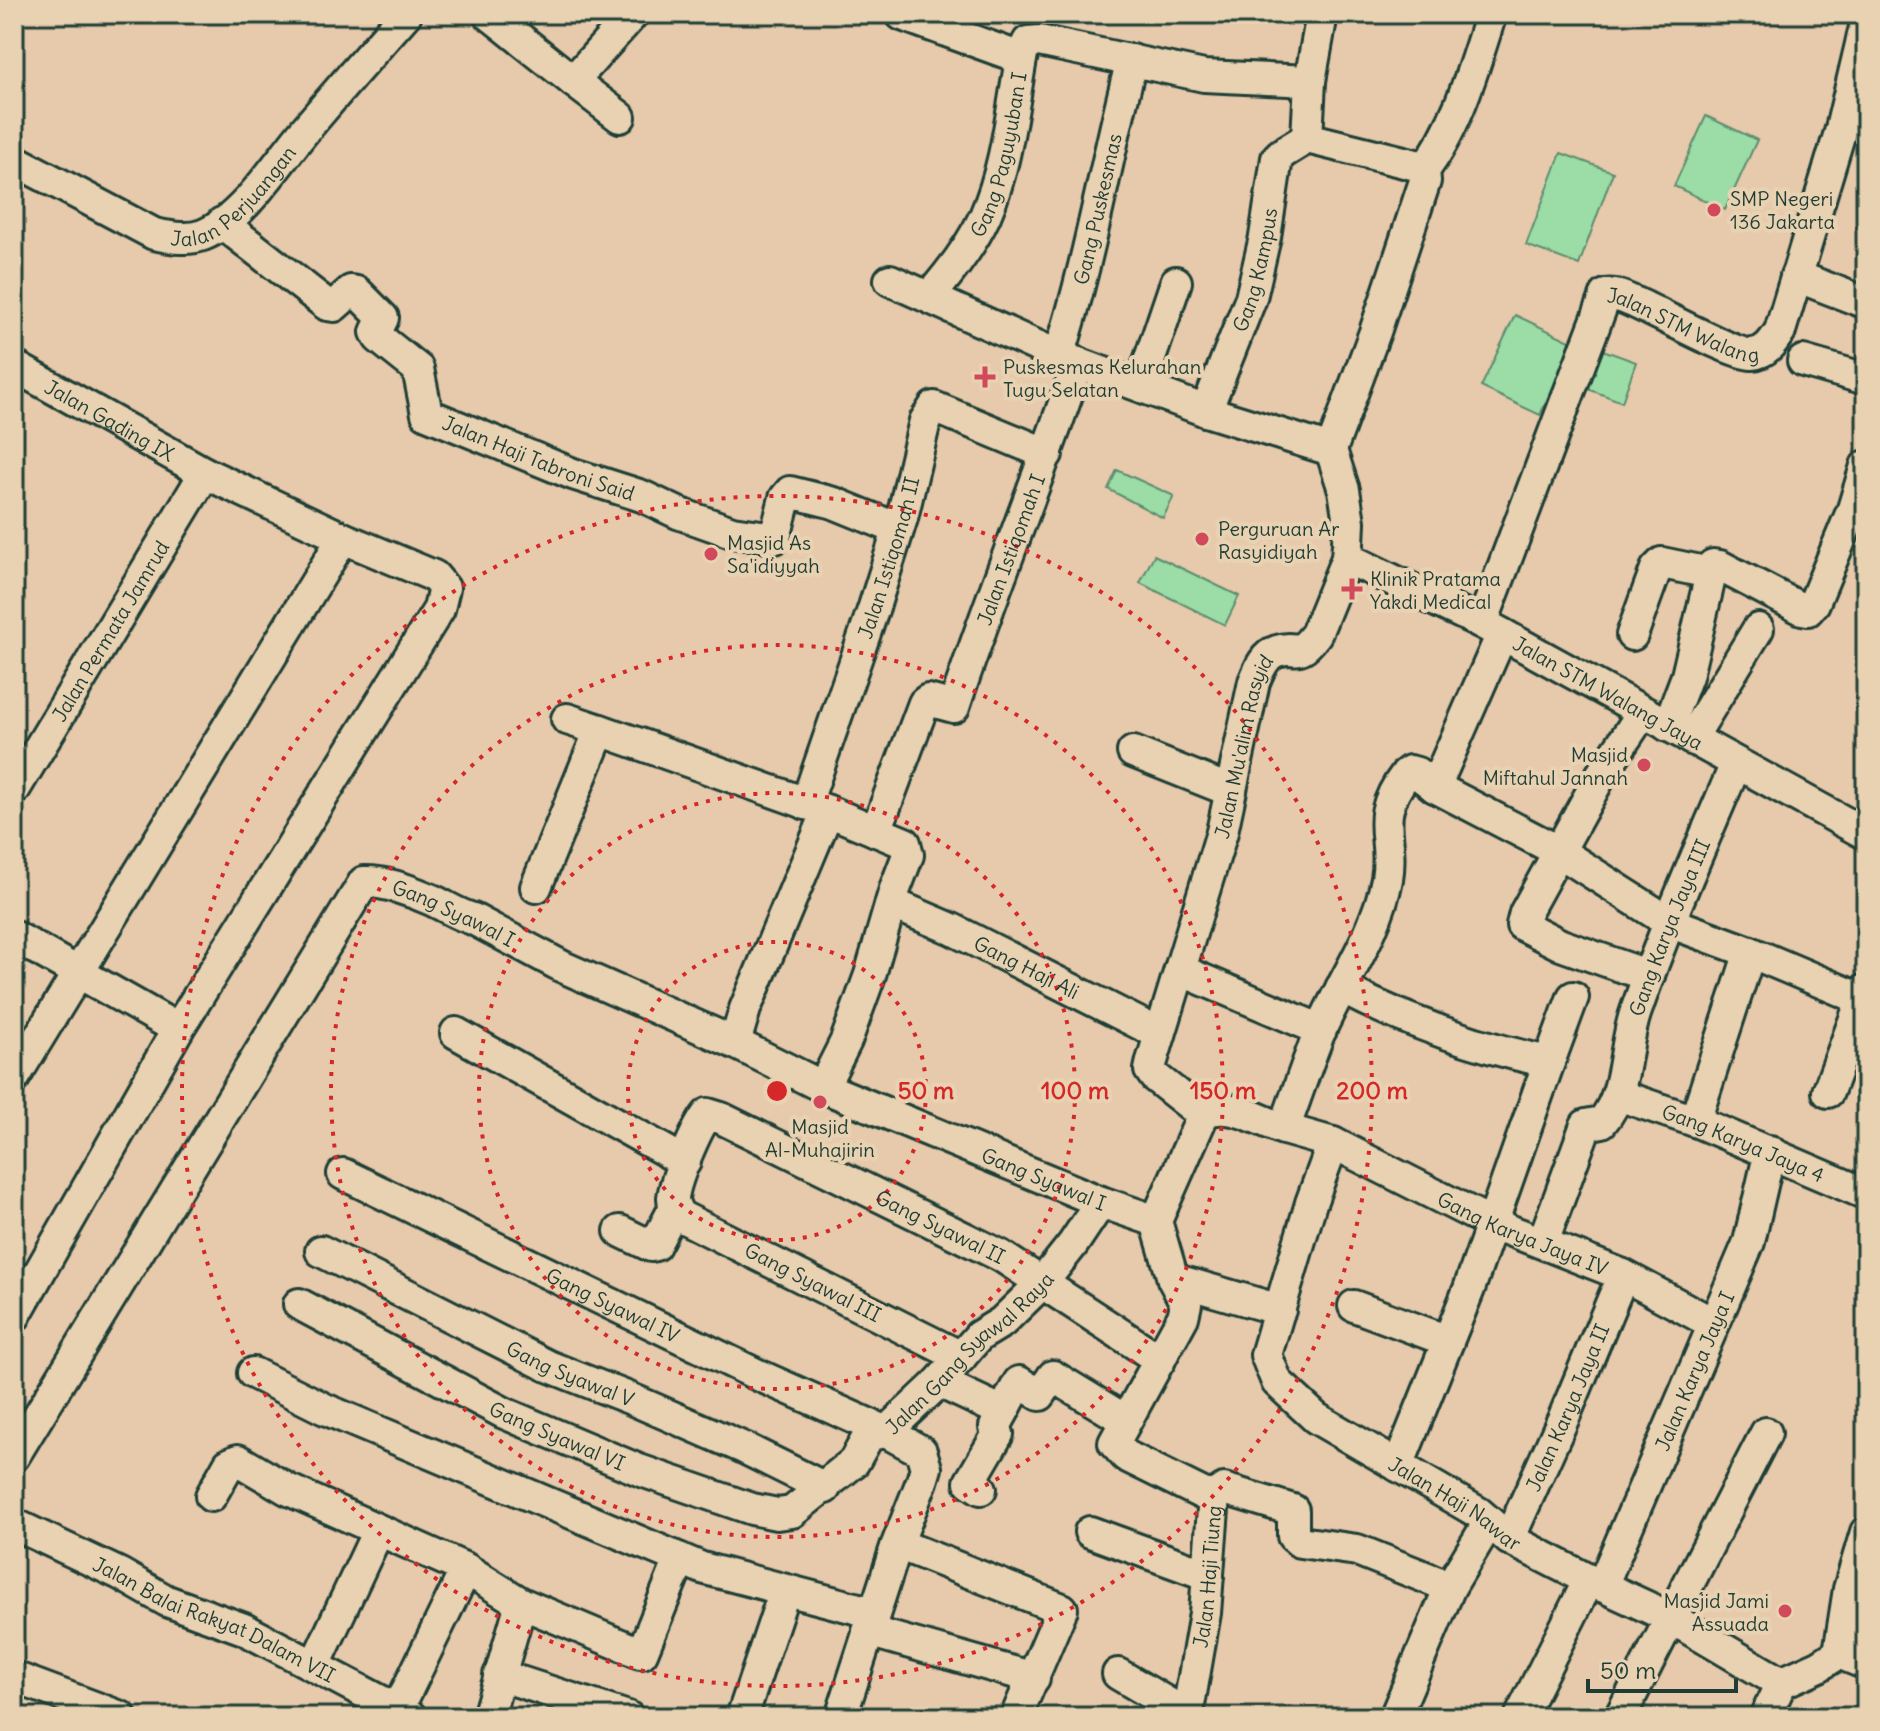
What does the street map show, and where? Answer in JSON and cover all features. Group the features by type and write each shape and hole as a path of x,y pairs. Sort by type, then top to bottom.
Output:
{"street":[{"name":"Jalan Perjuangan","path":"14,160 154,234 179,238 202,235 222,223 250,198 406,14"},
{"path":"489,14 620,117"},
{"path":"573,81 633,14"},
{"path":"1322,14 1310,81 1307,138 1416,165 1424,170"},
{"path":"1347,558 1349,522 1344,490 1331,450 1375,332 1425,181 1424,170 1438,152 1473,69 1491,14"},
{"path":"902,15 1021,58"},
{"name":"Jalan STM Walang","path":"1492,628 1606,295 1616,295 1669,318 1737,352 1752,354 1769,348 1780,331 1841,129 1866,23"},
{"name":"Gang Paguyuban I","path":"929,297 952,271 984,217 1000,169 1021,58 1028,42 1039,41 1204,76 1310,81"},
{"name":"Gang Puskesmas","path":"1068,360 1111,138 1132,60"},
{"name":"Gang Kampus","path":"1206,411 1251,298 1265,237 1277,158 1307,138"},
{"name":"Jalan Haji Tabroni Said","path":"222,223 327,305 334,306 351,291 357,292 383,318 376,332 379,338 418,369 427,414 573,474 642,496 678,513 732,532 775,538 785,498 790,492 834,503 898,529"},
{"path":"1796,276 1866,303"},
{"path":"890,280 1068,360 1206,411 1331,450"},
{"path":"1141,385 1176,282"},
{"name":"Jalan Istiqomah I","path":"876,831 924,703 928,700 954,707 1047,454 1068,360"},
{"path":"1803,361 1866,379"},
{"name":"Jalan Gading IX","path":"14,366 205,473 343,538 434,576 444,588 439,609 178,1029"},
{"name":"Jalan Istiqomah II","path":"735,1043 817,808 843,701 898,529 925,421 934,407 1047,454"},
{"path":"1667,726 1687,676 1713,565 1808,610 1859,512 1866,466"},
{"name":"Jalan Permata Jamrud","path":"14,790 205,473"},
{"path":"14,1078 343,538"},
{"name":"Jalan STM Walang Jaya","path":"1347,558 1492,628 1866,834"},
{"name":"Jalan Mu'alim Rasyid","path":"1180,970 1222,832 1254,682 1262,663 1277,651 1297,651 1316,634 1347,558"},
{"path":"1632,635 1656,569 1662,563 1710,573"},
{"path":"1435,787 1492,628"},
{"path":"1649,976 1561,945 1522,925 1525,913 1601,775 1667,726 1758,629"},
{"path":"567,719 817,808 905,843 908,850 870,975 846,1041 823,1087"},
{"path":"536,887 600,730"},
{"path":"1133,752 1231,791"},
{"name":"Gang Karya Jaya III","path":"1618,1095 1634,1015 1669,922 1736,764"},
{"path":"1284,1129 1321,1030 1367,937 1384,893 1389,868 1385,814 1394,793 1410,771 1558,851 1669,922 1864,996 1828,1092"},
{"name":"Gang Syawal I","path":"14,1456 361,884 369,881 431,899 563,967 735,1043 823,1087 1101,1202 1156,1221"},
{"name":"Gang Haji Ali","path":"891,903 952,929 1160,1034"},
{"path":"14,936 178,1029 14,1317"},
{"path":"1695,1121 1750,952"},
{"path":"1156,1221 1201,1122 1202,1113 1150,1070 1180,970 1321,1030"},
{"path":"1341,988 1394,1015 1454,1036 1549,1062"},
{"path":"1398,1466 1448,1341 1534,1101 1548,1073 1549,1062 1573,997"},
{"path":"456,1033 685,1162 674,1204 655,1245 651,1246 620,1231"},
{"path":"1543,1242 1586,1125 1602,1122 1618,1095"},
{"name":"Gang Karya Jaya 4","path":"1618,1095 1695,1121 1866,1194"},
{"name":"Gang Karya Jaya IV","path":"1202,1113 1214,1107 1226,1107 1333,1143 1491,1223 1623,1275 1714,1324"},
{"name":"Gang Syawal II","path":"685,1162 699,1125 708,1114 721,1118 1001,1256 1160,1360"},
{"name":"Jalan Haji Nawar","path":"1333,1143 1311,1203 1266,1355 1277,1382 1316,1418 1499,1530 1596,1583 1671,1618 1781,1683"},
{"name":"Jalan Karya Jaya I","path":"1520,1717 1596,1583 1714,1324 1749,1242 1770,1151"},
{"name":"Gang Syawal IV","path":"343,1174 921,1451 926,1468 841,1717"},
{"name":"Jalan Gang Syawal Raya","path":"825,1488 854,1462 869,1435 886,1432 939,1382 979,1336 1002,1322 1042,1283 1101,1202"},
{"name":"Gang Syawal III","path":"674,1204 680,1216 961,1357"},
{"name":"Jalan Haji Tiung","path":"1156,1221 1173,1279 1184,1295 1185,1309 1114,1443 1120,1452 1203,1494 1214,1496 1205,1613 1188,1716"},
{"name":"Gang Syawal V","path":"321,1251 548,1366 641,1402 825,1488"},
{"name":"Jalan Karya Jaya II","path":"1395,1717 1450,1587 1499,1530 1623,1275"},
{"path":"1173,1279 1280,1310"},
{"name":"Gang Syawal VI","path":"299,1304 504,1413 639,1470 777,1514 792,1512 825,1488"},
{"path":"1354,1306 1448,1341"},
{"path":"253,1373 325,1409 702,1568 785,1590 1034,1678"},
{"path":"981,1489 970,1482 998,1434 995,1427 1019,1382 1040,1395 1053,1376 1125,1420"},
{"path":"939,1382 1003,1412"},
{"path":"1620,1717 1766,1433"},
{"path":"211,1496 229,1464 238,1460 287,1489 466,1569 521,1603 642,1653 680,1559"},
{"path":"1214,1496 1224,1489 1293,1510 1293,1536 1300,1542 1357,1550 1450,1587"},
{"name":"Jalan Balai Rakyat Dalam VII","path":"14,1524 120,1574 167,1601 244,1629 404,1714"},
{"path":"315,1665 378,1531"},
{"path":"1090,1532 1208,1575"},
{"path":"1849,1649 1849,1589 1866,1532"},
{"path":"898,1544 1062,1609 1016,1717"},
{"path":"404,1714 466,1569"},
{"path":"1765,1717 1781,1683 1849,1649 1866,1588"},
{"path":"742,1717 785,1590"},
{"path":"488,1717 521,1603"},
{"path":"1118,1674 1188,1716"},
{"path":"499,1675 628,1717"},
{"path":"17,1685 121,1717"}],"green space":[{"path":"1706,116 1757,140 1725,210 1674,186"},
{"path":"1561,153 1613,172 1579,265 1526,245"},
{"path":"1515,315 1574,343 1540,415 1481,387"},
{"path":"1600,349 1636,362 1622,402 1585,388"},
{"path":"1117,470 1174,496 1163,518 1108,489"},
{"path":"1154,555 1239,596 1225,625 1140,583"}],"place":[{"name":"SMP Negeri 136 Jakarta","path":"1714,210"},
{"name":"Puskesmas Kelurahan Tugu Selatan","path":"985,377"},
{"name":"Perguruan Ar Rasyidiyah","path":"1202,539"},
{"name":"Masjid As Sa'idiyyah","path":"711,554"},
{"name":"Klinik Pratama Yakdi Medical","path":"1352,589"},
{"name":"Masjid Miftahul Jannah","path":"1644,765"},
{"name":"Masjid Al-Muhajirin","path":"820,1102"},
{"name":"Masjid Jami Assuada","path":"1785,1611"}]}
